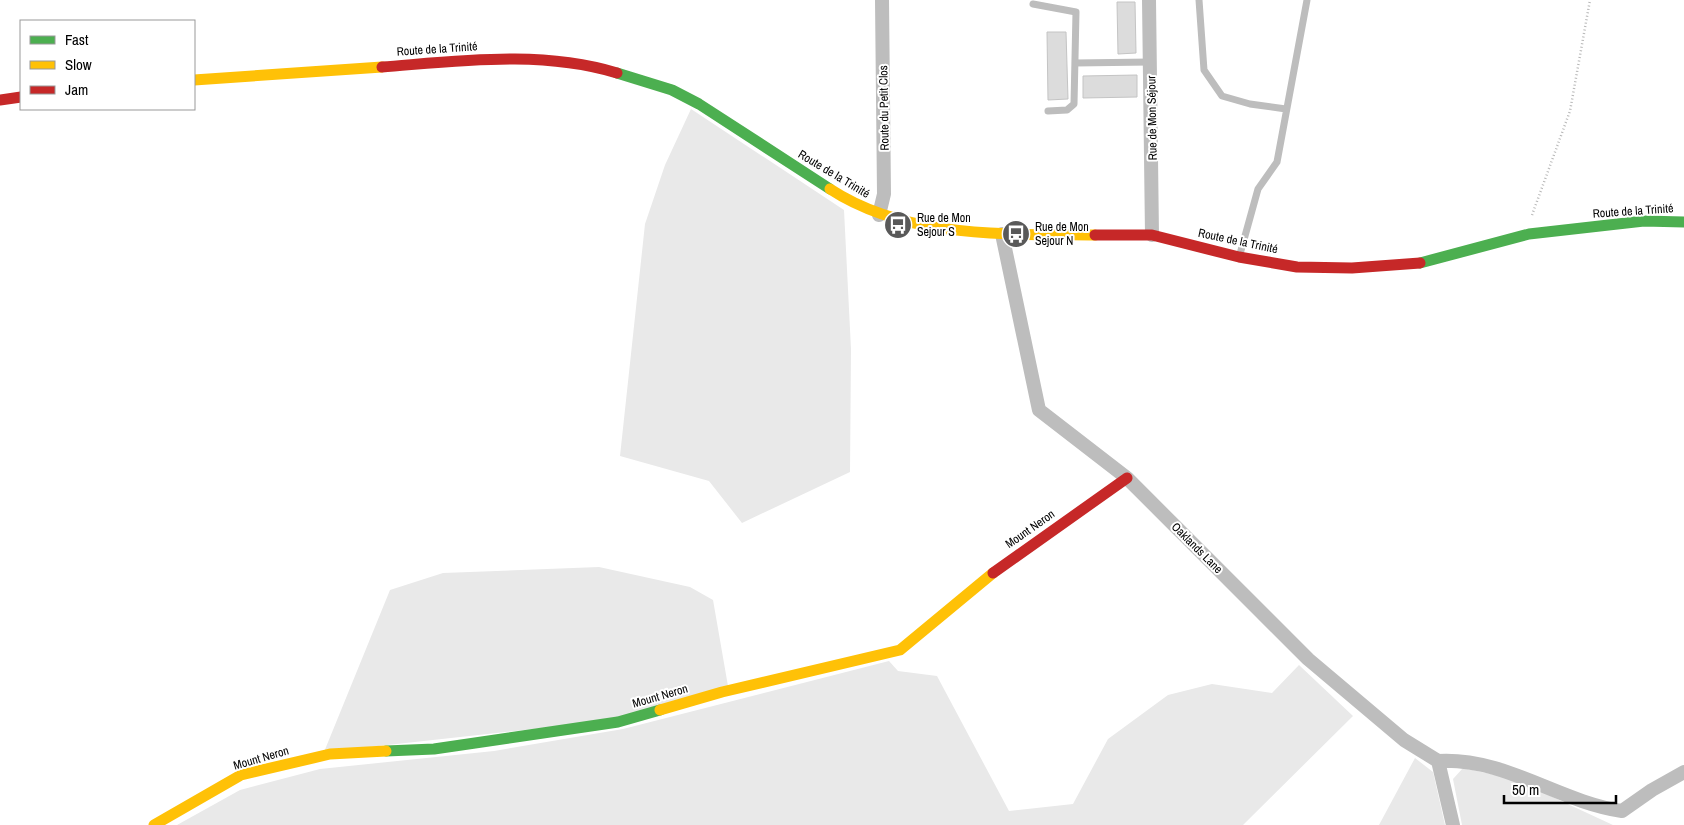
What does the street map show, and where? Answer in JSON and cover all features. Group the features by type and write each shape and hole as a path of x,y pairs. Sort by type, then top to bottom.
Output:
{"main road":[{"name":"Route de la Trinité","path":"195,80 486,59 547,60 590,65 633,76 672,90 699,104 848,201 880,215 921,226 1002,234 1092,233 1152,236 1297,267 1352,268 1418,263 1528,234 1644,222 1684,222"},
{"path":"0,100 20,97"},
{"name":"Mount Neron","path":"154,825 241,775 330,754 434,749 618,722 722,692 900,650 1006,562 1127,478"}],"street":[{"name":"Route du Petit Clos","path":"880,215 884,194 882,0"},
{"name":"Rue de Mon Séjour","path":"1149,0 1152,236"},
{"name":"Oaklands Lane","path":"1002,234 1039,410 1127,478 1308,659 1404,740 1438,760"},
{"path":"1453,825 1438,760 1456,760 1506,770 1622,818 1652,790 1684,772"}],"lane":[{"path":"1199,0 1204,70 1222,96 1250,104 1286,109"},
{"path":"1239,256 1258,190 1277,162 1307,0"},
{"path":"1033,4 1076,12 1074,104 1067,110 1048,112"},
{"path":"1075,63 1150,62"}],"path":[{"path":"1528,234 1529,224 1570,111 1590,0"}],"shaded area":[{"path":"691,109 844,210 851,349 850,472 742,523 709,481 620,456 645,224 665,165"},
{"path":"599,567 690,587 713,600 728,686 616,720 324,752 390,590 443,573"},
{"path":"889,661 898,671 937,676 1009,811 1073,804 1108,739 1168,695 1212,684 1272,693 1299,665 1353,716 1243,825 177,825 240,790 320,769 494,751 623,729"},
{"path":"1415,758 1433,772 1445,825 1379,825"},
{"path":"1463,768 1514,779 1613,825 1462,825 1453,779"}],"building":[{"path":"1117,2 1135,2 1136,53 1118,54"},
{"path":"1047,32 1066,32 1068,99 1048,100"},
{"path":"1137,75 1137,97 1083,98 1083,76"}],"traffic: fast":[{"path":"617,73 672,90 699,104 830,189"},
{"path":"1420,263 1529,234 1644,221 1684,222"},
{"path":"386,751 434,749 618,722 660,710"}],"traffic: slow":[{"path":"195,80 382,67"},
{"path":"830,189 860,205 891,217 924,225 993,233 1095,235"},
{"path":"660,710 722,692 900,650 993,573"},
{"path":"154,825 241,775 330,754 386,751"}],"traffic: jam":[{"path":"382,67 471,60 530,59 588,66 617,73"},
{"path":"0,100 20,97"},
{"path":"1095,235 1152,235 1239,257 1297,267 1352,268 1420,263"},
{"path":"993,573 1127,478"}],"place":[{"name":"Rue de Mon Sejour S","path":"898,225"},
{"name":"Rue de Mon Sejour N","path":"1016,234"}]}
